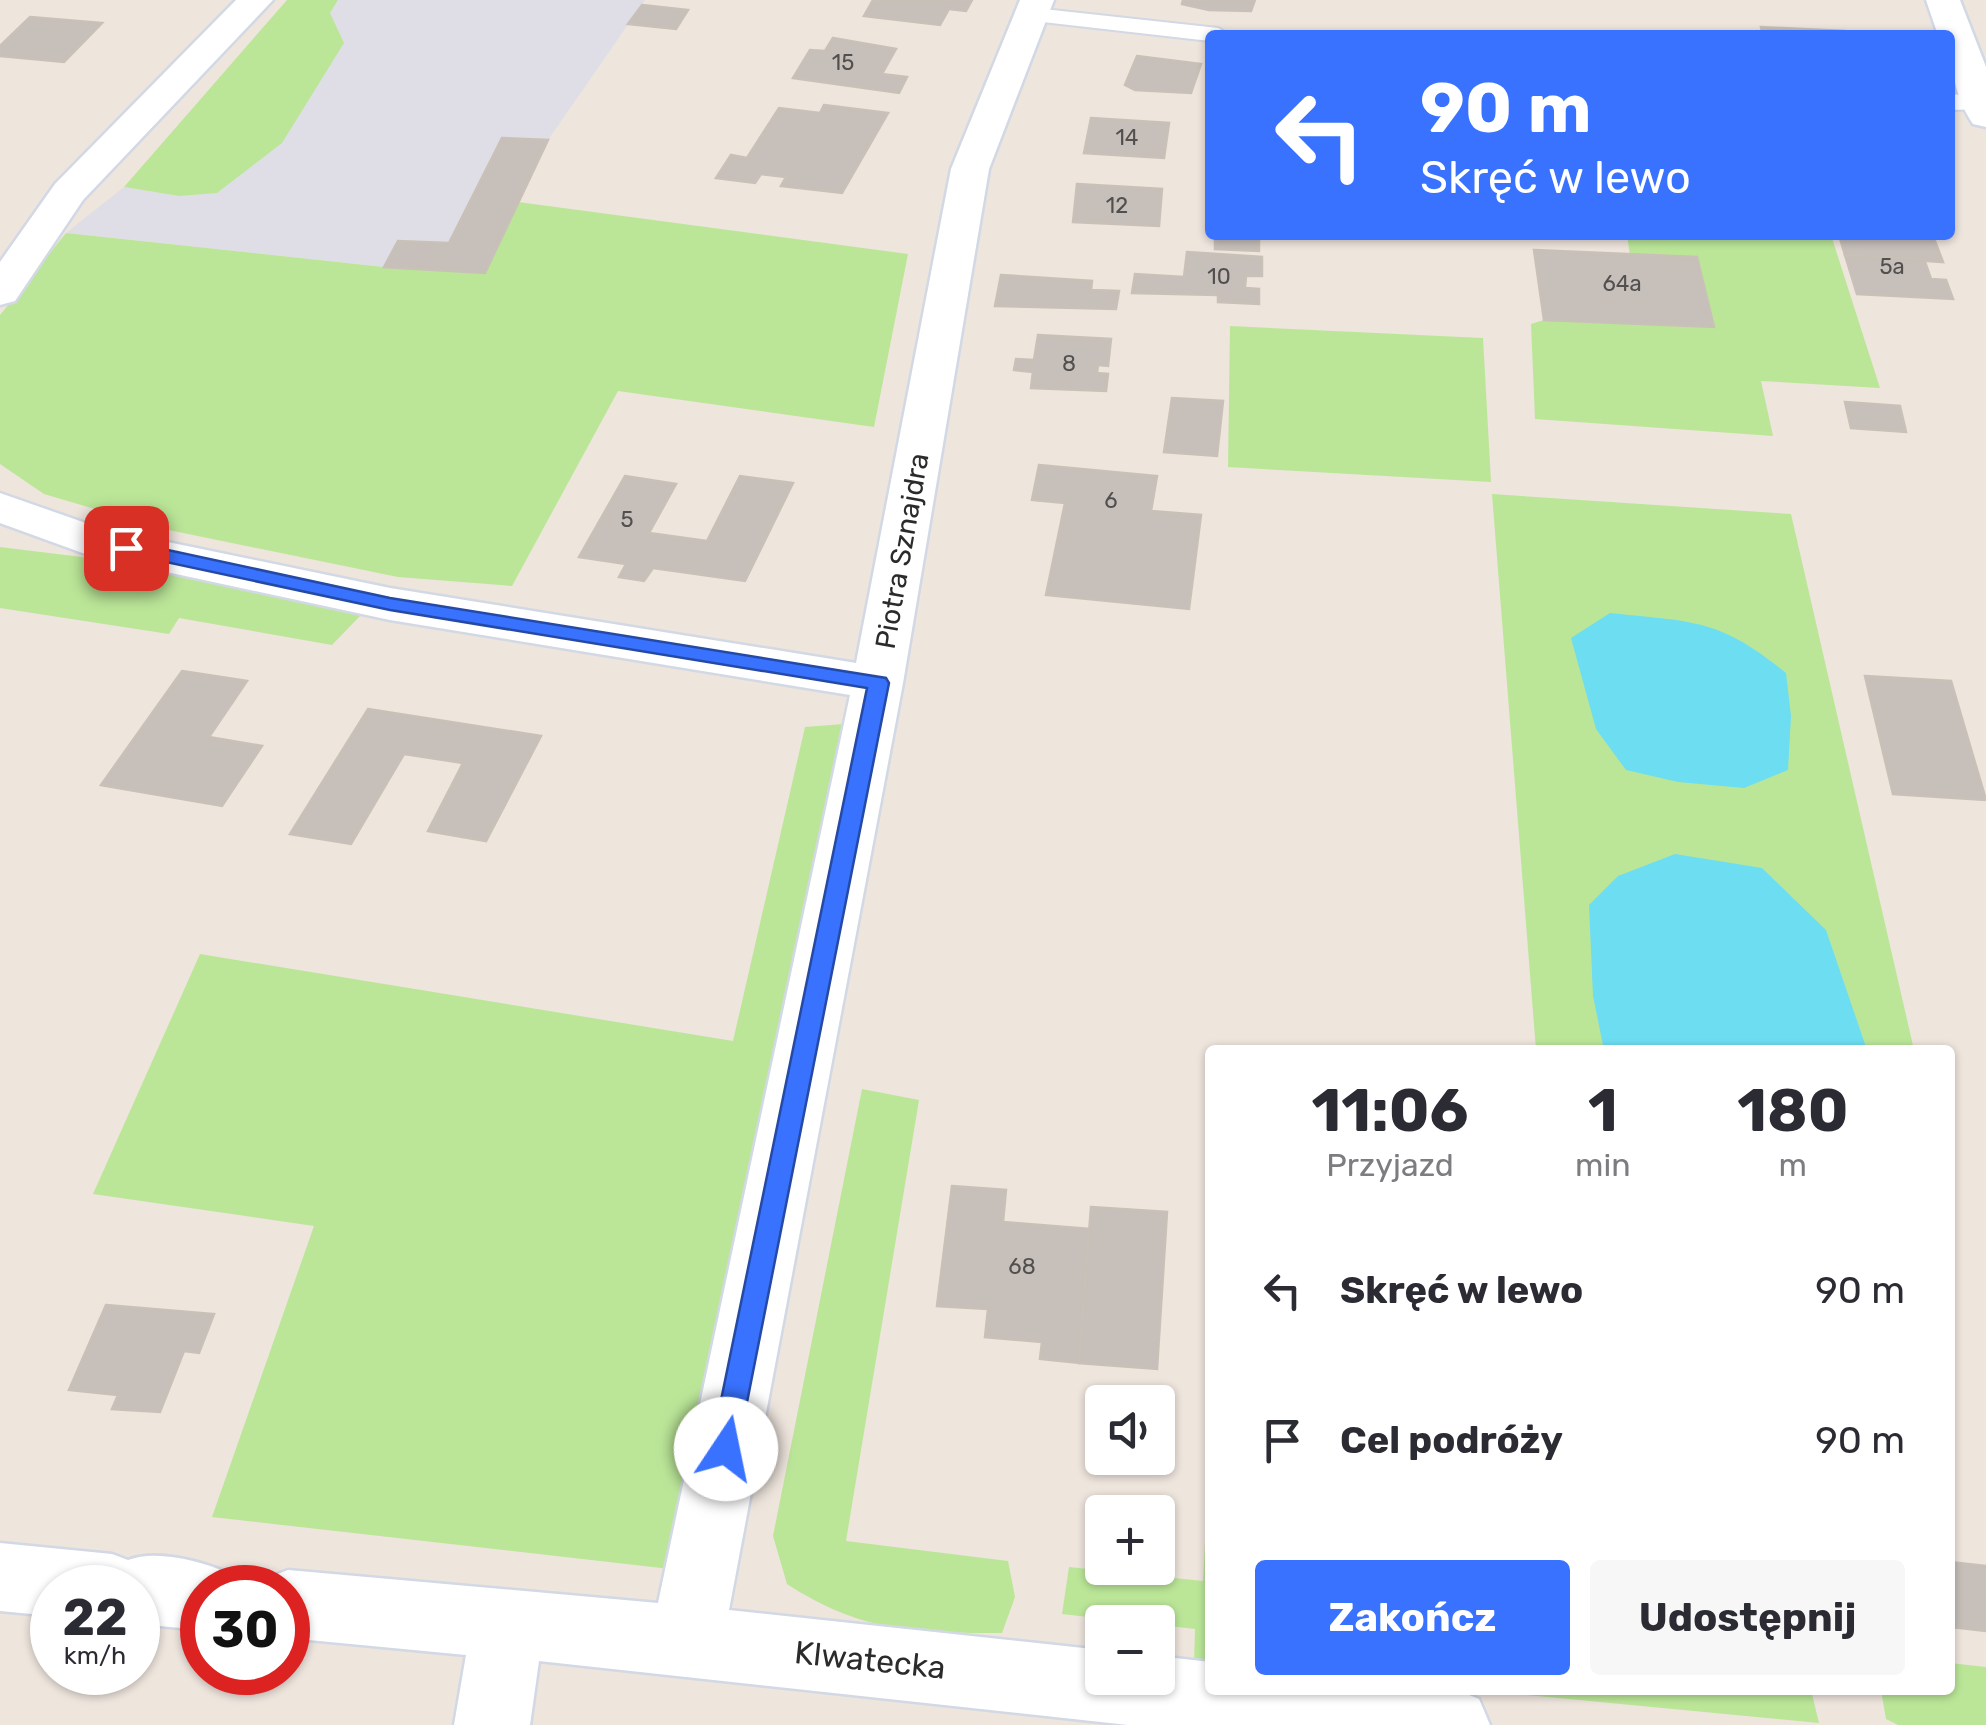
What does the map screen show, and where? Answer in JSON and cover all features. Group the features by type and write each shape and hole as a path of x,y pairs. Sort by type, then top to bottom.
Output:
{"street":[{"path":"0,292 69,192 256,0"},
{"path":"1942,0 1950,30"},
{"name":"Piotra Sznajdra","path":"687,1640 878,683 970,169 1036,8"},
{"path":"1955,46 1972,107"},
{"path":"0,507 88,540 390,604 878,683"},
{"path":"0,1577 30,1580"},
{"name":"Klwatecka","path":"310,1606 687,1640 1430,1724"},
{"path":"492,1725 508,1623"}],"lane":[{"path":"1036,8 1205,33"}],"shaded area":[{"path":"338,0 645,0 548,140 485,273 384,267 66,233 124,187 179,196"}],"green space":[{"path":"287,0 338,0 330,13 344,43 282,143 217,193 179,196 124,187"},
{"path":"518,202 908,254 874,427 618,391 512,586 398,577 159,528 44,494 0,464 0,315 66,233 384,267 484,273"},
{"path":"1628,240 1833,240 1880,388 1761,381 1773,436 1535,419 1531,324 1544,320 1714,327 1697,258 1630,256"},
{"path":"1230,326 1483,338 1491,482 1228,467"},
{"path":"1492,494 1791,514 1913,1045 1536,1045"},
{"path":"0,547 106,560 361,615 332,645 179,618 169,634 0,608"},
{"path":"844,724 777,1067 670,1569 212,1517 314,1226 93,1194 200,954 733,1041 805,727"},
{"path":"862,1089 919,1100 846,1541 1008,1561 1015,1597 1002,1633 891,1627 841,1612 787,1584 773,1536"},
{"path":"1205,1542 1205,1664 1194,1663 1195,1629 1175,1627 1175,1605 1085,1605 1085,1617 1062,1614 1069,1567 1085,1569 1085,1585 1175,1585 1175,1578 1203,1581"},
{"path":"1955,1664 1986,1667 1986,1725 1898,1725 1886,1719 1882,1695 1955,1695"},
{"path":"1526,1695 1812,1695 1819,1723"}],"water":[{"path":"1610,613 1684,621 1723,632 1786,673 1791,716 1788,770 1744,788 1678,782 1626,770 1596,729 1571,638"},
{"path":"1675,854 1762,868 1826,930 1865,1045 1603,1045 1593,996 1589,905 1618,876"}],"building":[{"path":"873,0 972,0 966,11 949,9 940,25 864,16"},
{"path":"1183,0 1255,0 1251,11 1209,10 1182,4"},
{"path":"642,5 688,10 676,29 628,24"},
{"path":"30,17 102,23 64,62 0,56 0,46"},
{"path":"1761,27 1824,30 1762,30"},
{"path":"833,38 896,49 882,74 907,77 899,93 793,78 810,50 825,51"},
{"path":"1137,56 1201,64 1191,93 1135,90 1125,85"},
{"path":"824,105 888,113 842,193 781,186 786,177 761,174 755,183 716,178 731,155 747,158 779,108 820,113"},
{"path":"1091,118 1169,123 1164,158 1084,153"},
{"path":"502,138 548,140 485,273 384,267 398,241 449,243"},
{"path":"1077,184 1162,189 1159,226 1073,222"},
{"path":"1215,240 1259,240 1259,251 1215,249"},
{"path":"1840,240 1935,240 1943,262 1845,255"},
{"path":"1534,250 1697,257 1714,327 1544,320"},
{"path":"1187,252 1262,257 1262,276 1246,276 1245,288 1259,289 1259,304 1218,302 1218,295 1132,293 1135,274 1184,277"},
{"path":"1845,255 1924,259 1931,279 1946,280 1953,299 1857,294"},
{"path":"1001,275 1092,281 1091,290 1119,291 1116,309 995,306"},
{"path":"1038,335 1111,339 1108,366 1098,365 1097,373 1108,374 1106,391 1031,388 1033,372 1014,370 1016,359 1034,360"},
{"path":"1172,398 1223,401 1217,456 1164,452"},
{"path":"1845,402 1900,406 1906,432 1851,428"},
{"path":"1039,465 1157,476 1151,511 1201,515 1189,609 1046,595 1065,503 1032,500"},
{"path":"625,476 676,484 649,533 707,541 740,476 793,483 745,581 653,568 644,581 619,577 626,564 579,557"},
{"path":"182,671 247,681 209,737 262,746 222,806 101,785"},
{"path":"1865,676 1951,681 1986,800 1893,794"},
{"path":"368,709 541,736 486,841 428,831 463,763 404,754 351,844 290,834"},
{"path":"952,1186 1006,1190 1003,1222 1089,1229 1079,1363 1040,1359 1042,1342 985,1337 988,1309 937,1306"},
{"path":"1091,1207 1167,1212 1157,1369 1079,1363"},
{"path":"106,1305 214,1314 199,1353 184,1351 160,1412 112,1409 118,1395 69,1390"},
{"path":"1955,1563 1986,1566 1986,1631 1955,1628"}],"route":[{"path":"126,548 390,604 878,683 726,1449"}]}
